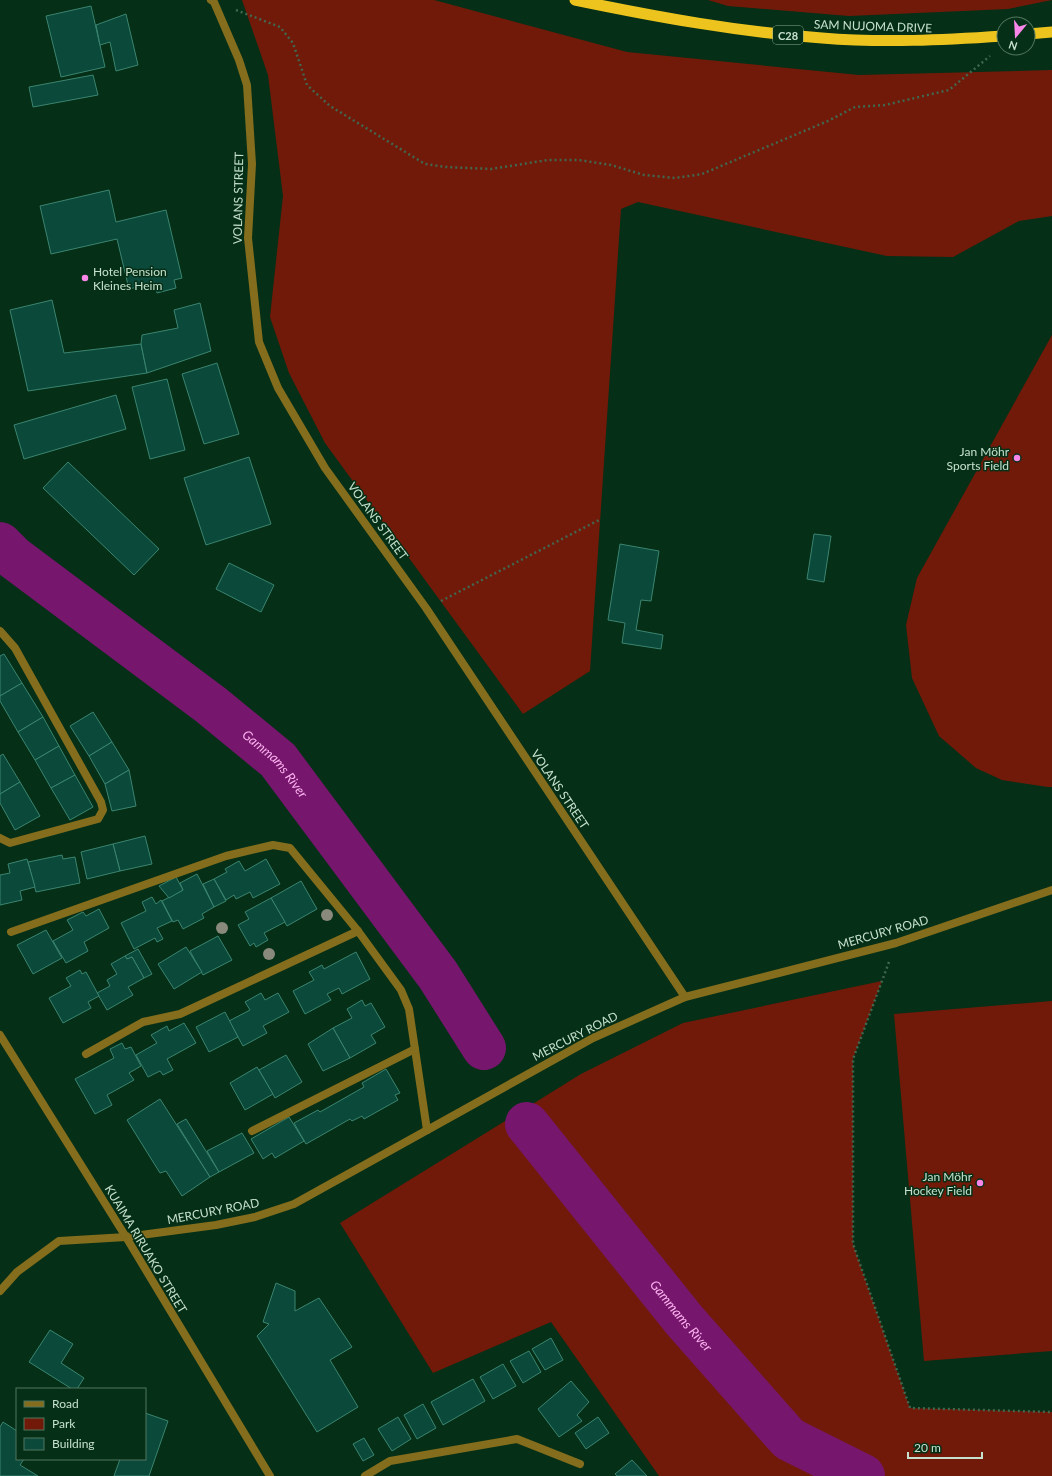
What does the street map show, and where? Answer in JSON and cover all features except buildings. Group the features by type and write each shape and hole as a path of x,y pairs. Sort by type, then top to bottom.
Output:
{"highway":[{"name":"SAM NUJOMA DRIVE","path":"576,0 672,20 822,38 929,41 996,37"},
{"path":"1036,33 1052,32"}],"street":[{"name":"VOLANS STREET","path":"213,1 239,60 247,85 252,164 248,238 259,342 278,388 325,468 426,608 685,997"},
{"path":"0,631 15,648 101,802 103,810 98,819 10,843 0,838"},
{"path":"11,932 226,856 273,845 290,848 358,931 401,990 409,1009 427,1130"},
{"name":"MERCURY ROAD","path":"0,1291 17,1272 59,1241 126,1238 247,1218 294,1204 593,1038 685,997 896,943 1052,890"},
{"path":"86,1054 143,1022 180,1014 358,931"},
{"name":"KUAIMA RIRUAKO STREET","path":"0,1035 126,1238 270,1476"},
{"path":"252,1131 415,1049"},
{"path":"365,1476 390,1461 517,1439 580,1464"}],"path":[{"path":"213,1 280,27 293,43 307,86 330,106 426,164 446,167 492,169 548,160 579,160 611,165 644,175 675,178 702,174 828,121 855,107 885,105 949,90 992,54"},
{"path":"426,608 600,520"},
{"path":"896,943 853,1059 853,1244 910,1408 1052,1412"}],"green space":[{"path":"242,0 434,0 627,52 859,75 1052,70 1052,216 1019,221 953,257 887,256 638,202 621,209 590,671 523,714 325,443 289,373 270,317 283,196 268,75"},
{"path":"708,0 1052,0 1008,9 849,16 728,6"},
{"name":"Jan Möhr Sports Field","path":"1052,335 1052,787 1048,787 1002,780 976,768 939,736 912,678 906,625 917,578"},
{"path":"882,981 853,1059 853,1244 910,1408 1052,1412 1052,1476 659,1476 551,1322 433,1373 340,1223 581,1074 683,1023"},
{"name":"Jan Möhr Hockey Field","path":"1052,1001 1052,1351 924,1361 894,1014"}],"waterway":[{"name":"Gammams River","path":"0,544 13,557 211,705 278,760 438,975 484,1048"},
{"name":"Gammams River","path":"527,1124 684,1320 789,1439 863,1476"}],"place":[{"name":"Hotel Pension Kleines Heim","path":"85,278"},
{"name":"Jan Möhr Sports Field","path":"1017,458"},
{"name":"Jan Möhr Hockey Field","path":"980,1183"}]}
